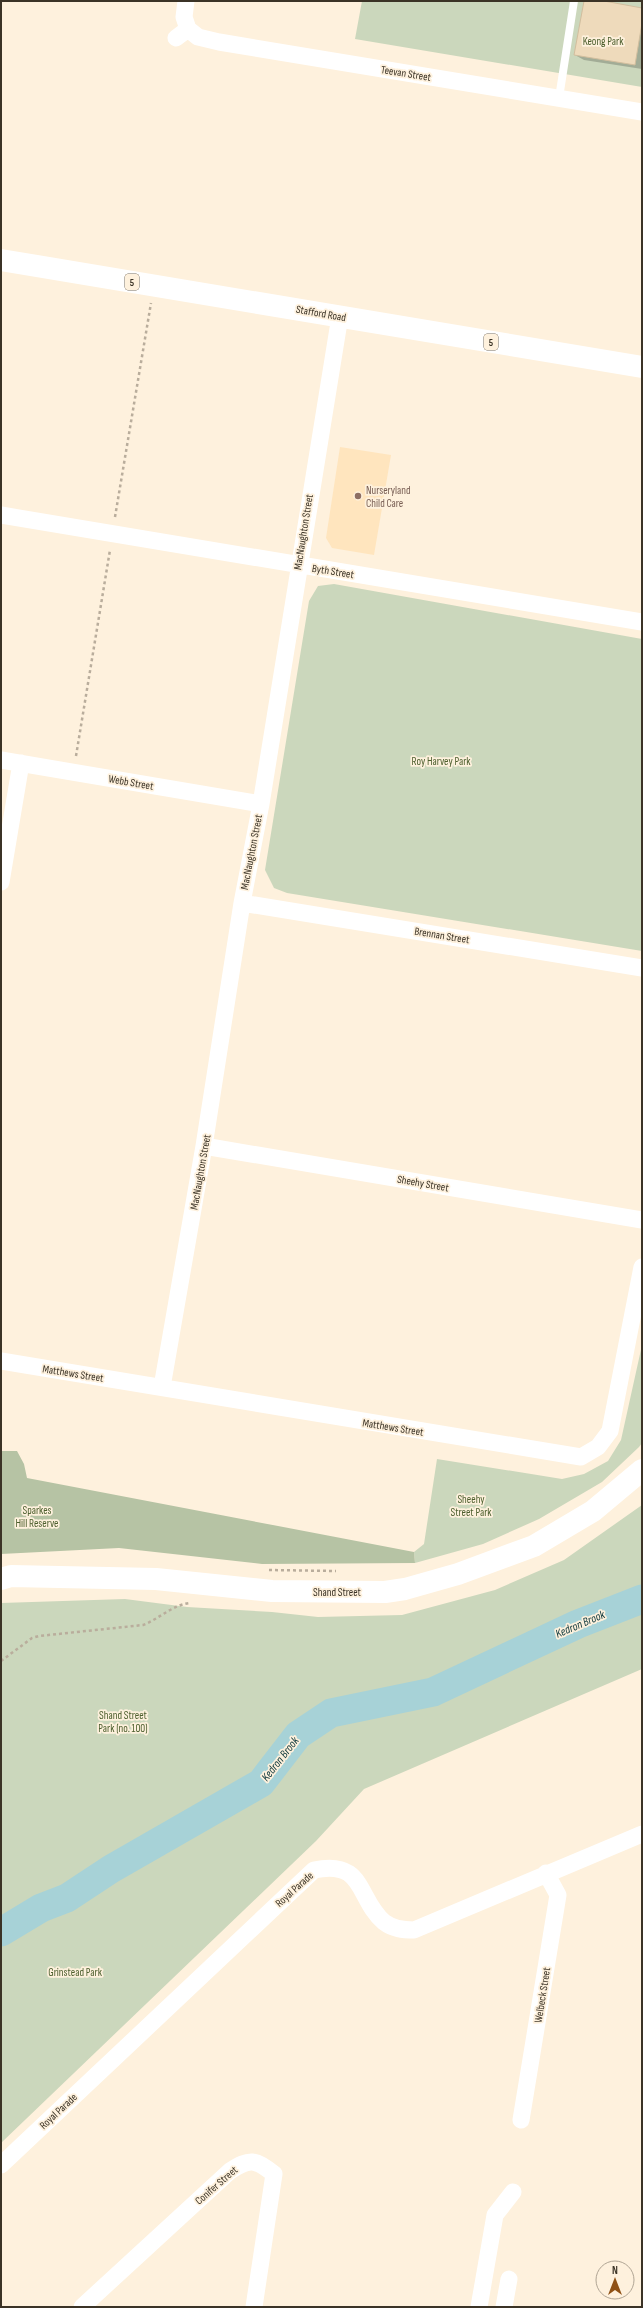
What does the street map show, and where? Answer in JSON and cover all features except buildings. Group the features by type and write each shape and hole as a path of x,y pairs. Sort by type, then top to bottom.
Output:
{"main road":[{"name":"Stafford Road","path":"1,260 642,367"},
{"name":"Shand Street","path":"1,1579 11,1576 118,1577 272,1591 385,1592 405,1589 458,1574 534,1546 594,1511 642,1470"}],"street":[{"name":"Teevan Street","path":"186,1 182,34 198,38 642,112"},
{"name":"MacNaughton Street","path":"162,1387 204,1146 242,903 260,804 340,316"},
{"name":"Byth Street","path":"1,515 642,622"},
{"name":"Webb Street","path":"1,760 260,804"},
{"path":"1,882 21,763"},
{"name":"Brennan Street","path":"242,903 642,968"},
{"name":"Sheehy Street","path":"204,1146 642,1220"},
{"name":"Matthews Street","path":"1,1361 581,1457 598,1447 610,1431 642,1267"},
{"name":"Royal Parade","path":"1,2165 314,1870 327,1867 339,1868 349,1874 361,1887 384,1922 399,1930 414,1930 430,1925 546,1873 642,1834"},
{"name":"Welbeck Street","path":"521,2120 558,1895 546,1873"},
{"name":"Conifer Street","path":"82,2307 230,2171 244,2162 259,2162 274,2174 254,2307"},
{"path":"479,2307 495,2215 513,2192"},
{"path":"504,2307 509,2279"}],"lane":[{"path":"559,98 574,1"}],"path":[{"path":"262,1570 339,1571"},
{"path":"1,1661 24,1644"}],"shaded area":[{"name":"Nurseryland Child Care","path":"340,447 391,455 374,555 332,548 326,538"}],"green space":[{"name":"Keong Park","path":"362,1 642,1 642,87 355,39"},
{"name":"Roy Harvey Park","path":"334,584 642,639 642,951 287,893 274,888 265,870 309,601 318,586"},
{"name":"Sheehy Street Park","path":"642,1345 642,1443 639,1447 602,1482 539,1519 483,1544 415,1563 414,1552 424,1544 437,1459 562,1479 584,1474 608,1461 621,1440"},
{"name":"Sparkes Hill Reserve","path":"1,1451 17,1451 24,1464 27,1478 414,1552 415,1563 262,1564 119,1548 1,1554"},
{"path":"642,1505 642,1669 364,1789 316,1841 1,2143 1,1603 125,1599 187,1607 272,1612 318,1617 402,1615 495,1590 564,1560"}],"waterway":[{"name":"Kedron Brook","path":"1,1932 41,1908 67,1898 111,1869 261,1783 298,1735 331,1713 433,1692 578,1624 642,1599"}],"place":[{"name":"Nurseryland Child Care","path":"358,496"}],"park label":[{"name":"Shand Street Park (no. 100)","path":"123,1721"},
{"name":"Grinstead Park","path":"75,1972"}]}
